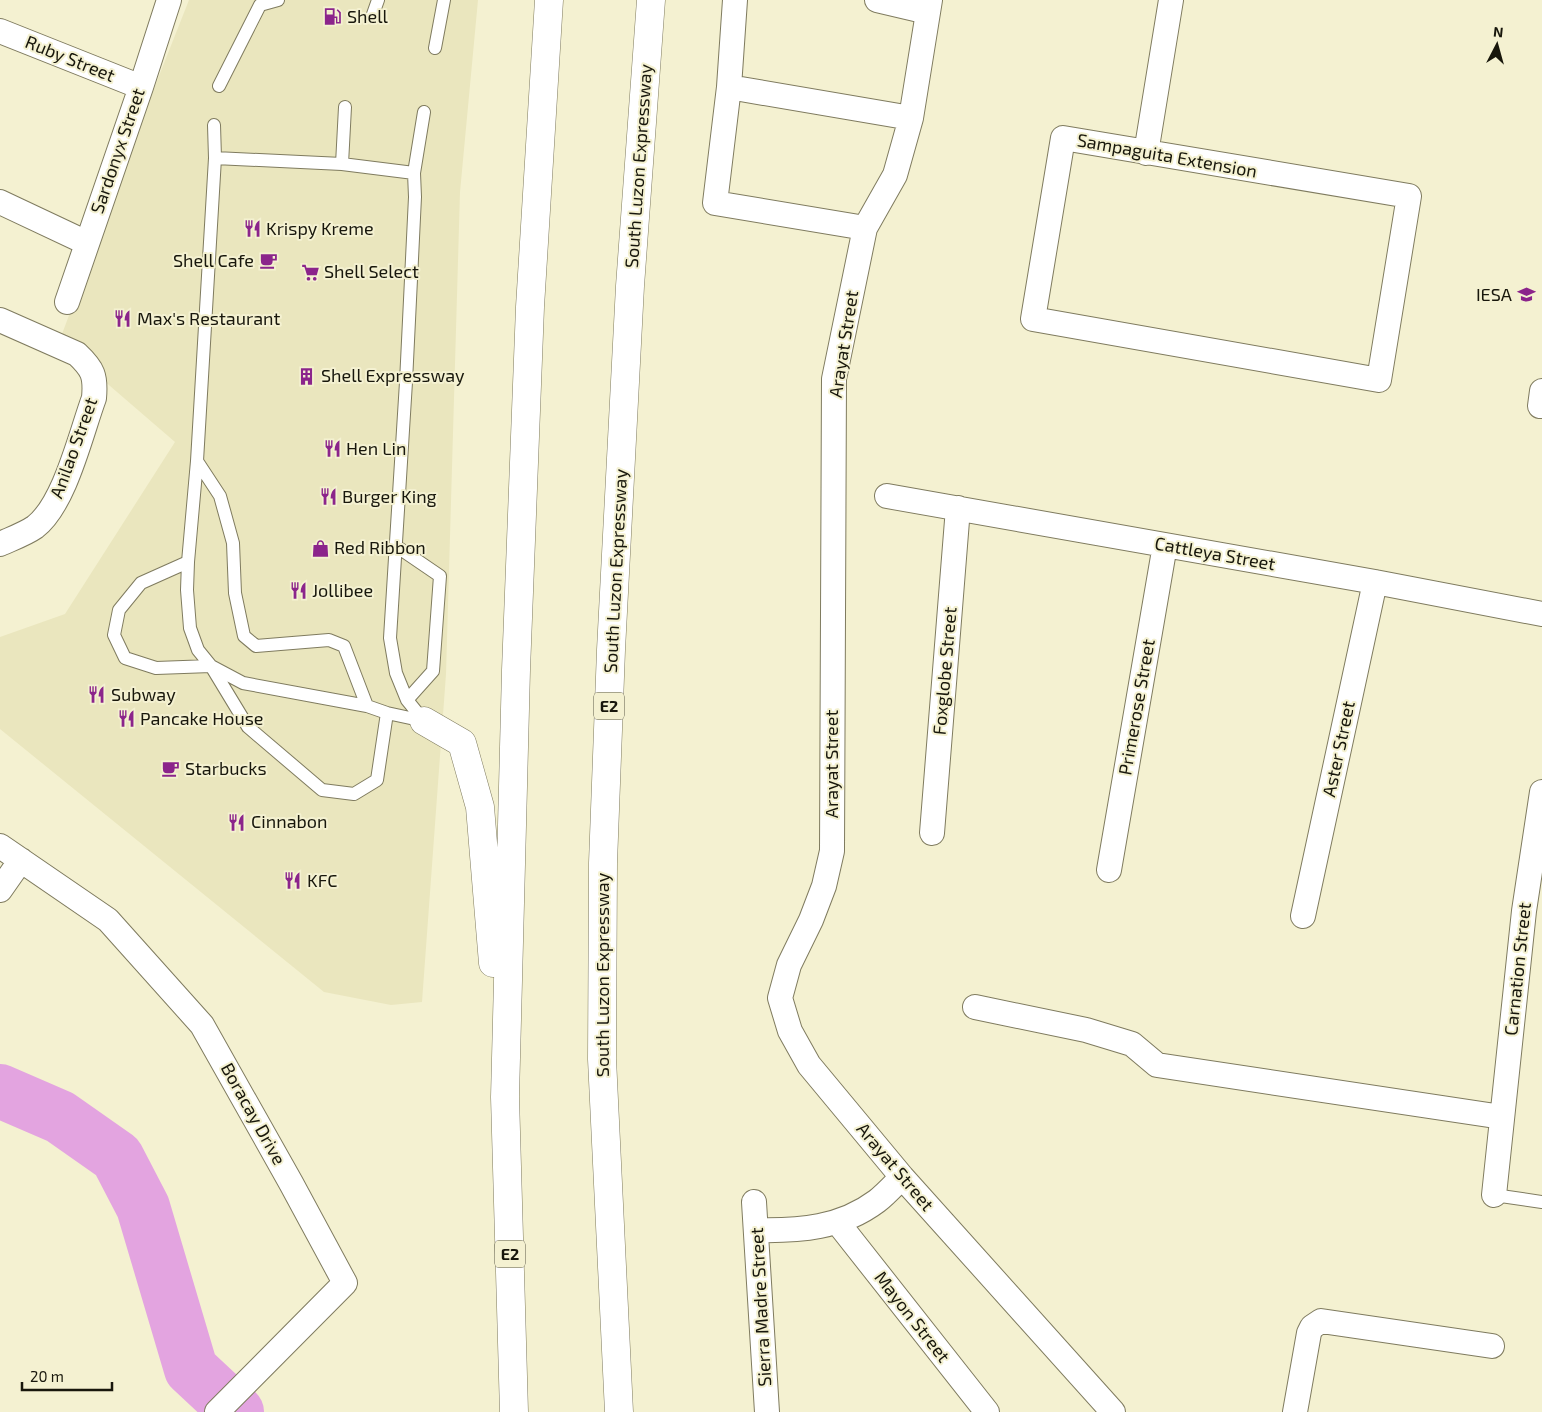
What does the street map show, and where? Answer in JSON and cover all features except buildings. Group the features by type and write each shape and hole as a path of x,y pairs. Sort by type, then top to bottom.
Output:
{"highway":[{"name":"E2","path":"514,1412 505,1097 516,670 530,307 549,0"},
{"name":"South Luzon Expressway","path":"619,1412 602,1059 604,863 611,650 630,286 651,0"},
{"path":"424,721 462,744 480,807 505,1097"}],"street":[{"name":"Sardonyx Street","path":"67,302 141,87 168,0"},
{"path":"735,0 729,87 715,203 865,228"},
{"path":"877,0 929,6"},
{"path":"1146,152 1171,0"},
{"name":"Arayat Street","path":"929,6 911,118 895,175 865,228 834,379 832,851 824,886 789,965 780,998 790,1031 810,1065 902,1177 1113,1412"},
{"name":"Ruby Street","path":"0,31 141,87"},
{"path":"729,87 911,118"},
{"name":"Sampaguita Extension","path":"1063,138 1146,152 1409,196 1379,380 1033,319 1063,138"},
{"path":"0,202 87,243"},
{"name":"Anilao Street","path":"0,320 77,354 93,373 95,385 94,398 63,488 50,511 35,527 0,544"},
{"path":"1542,391 1540,406 1542,406"},
{"name":"Cattleya Street","path":"887,496 1375,582 1542,614"},
{"name":"Foxglobe Street","path":"932,833 958,508"},
{"name":"Primerose Street","path":"1109,870 1165,545"},
{"name":"Aster Street","path":"1303,916 1375,582"},
{"name":"Carnation Street","path":"1494,1195 1502,1117 1533,912 1542,792"},
{"name":"Boracay Drive","path":"0,846 108,920 202,1025 292,1183 345,1283 217,1411"},
{"path":"0,890 21,860"},
{"path":"975,1007 1086,1030 1132,1044 1157,1065 1502,1117"},
{"path":"756,1230 788,1231 838,1223 859,1213 878,1200 902,1177"},
{"name":"Sierra Madre Street","path":"754,1202 767,1412"},
{"name":"Mayon Street","path":"838,1223 987,1412"},
{"path":"1295,1412 1309,1333 1312,1326 1321,1321 1492,1346"}],"lane":[{"path":"219,86 260,6 278,0"},
{"path":"372,17 378,0"},
{"path":"435,48 444,0"},
{"path":"342,164 345,107"},
{"path":"424,112 414,173 407,373 390,638 396,674 407,700 424,721"},
{"path":"214,125 215,158 197,461 188,562 187,590 190,628 198,650 211,666 248,727 322,790 354,794 377,780 387,712"},
{"path":"215,158 342,164 414,173"},
{"path":"197,461 220,496 233,543 235,593 244,636 256,646 328,640 344,646 367,706"},
{"path":"396,546 440,576 433,671 407,700"},
{"path":"188,562 142,583 119,610 114,635 125,658 156,668 211,666 243,683 367,706 424,721"},
{"path":"1494,1195 1542,1202"}],"shaded area":[{"path":"189,0 478,0 460,192 446,674 422,1002 391,1005 324,992 0,729 0,637 65,614 175,442 59,342"}],"waterway":[{"path":"0,1091 60,1117 117,1157 143,1207 191,1369 237,1412"}],"place":[{"name":"Shell","path":"333,17"},
{"name":"Krispy Kreme","path":"252,229"},
{"name":"Shell Cafe","path":"268,261"},
{"name":"Shell Select","path":"310,272"},
{"name":"IESA","path":"1526,295"},
{"name":"Max's Restaurant","path":"123,319"},
{"name":"Shell Expressway","path":"307,376"},
{"name":"Hen Lin","path":"332,449"},
{"name":"Burger King","path":"328,497"},
{"name":"Red Ribbon","path":"320,548"},
{"name":"Jollibee","path":"298,591"},
{"name":"Subway","path":"97,695"},
{"name":"Pancake House","path":"126,719"},
{"name":"Starbucks","path":"171,769"},
{"name":"Cinnabon","path":"237,822"},
{"name":"KFC","path":"293,881"}]}
